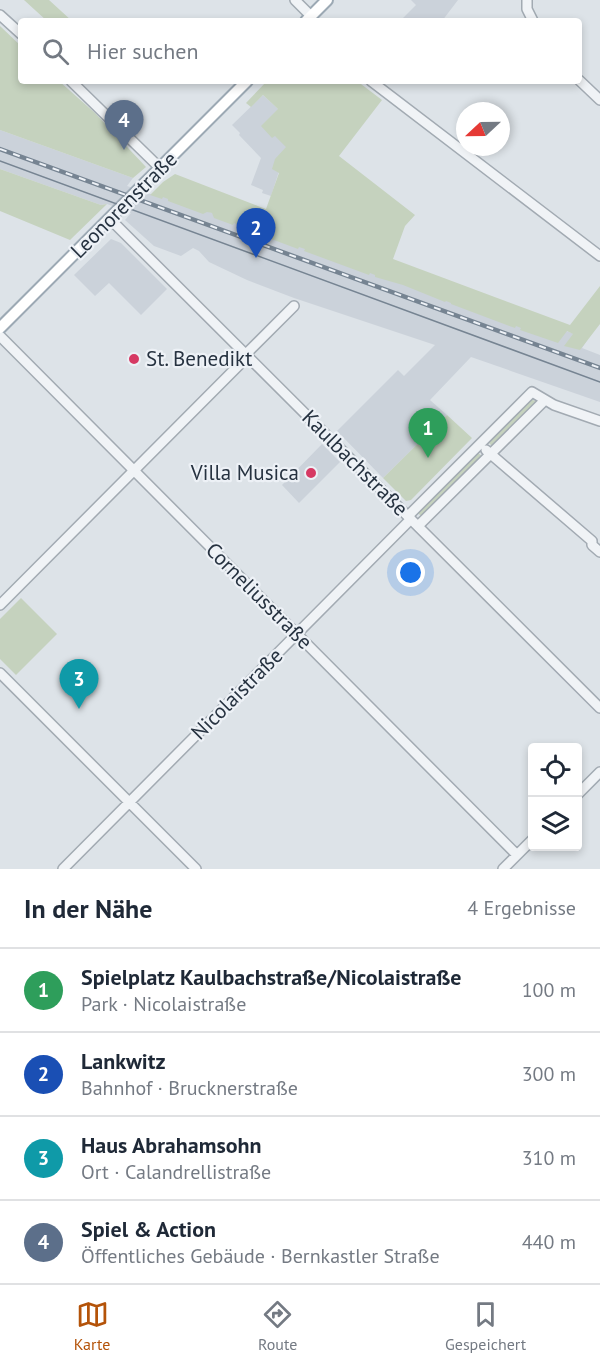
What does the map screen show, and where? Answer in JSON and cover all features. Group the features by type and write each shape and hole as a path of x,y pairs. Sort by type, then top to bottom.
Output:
{"main road":[{"path":"309,18 327,0"},
{"name":"Leonorenstraße","path":"0,328 244,84"}],"street":[{"path":"295,0 307,18"},
{"path":"527,0 527,9 532,18"},
{"path":"0,15 18,31"},
{"path":"582,83 600,100"},
{"path":"74,84 161,169"},
{"path":"375,84 600,256"},
{"name":"Kaulbachstraße","path":"110,219 600,708"},
{"path":"0,605 243,361 246,354 294,306"},
{"name":"Corneliusstraße","path":"0,336 518,855"},
{"name":"Nicolaistraße","path":"63,869 413,521 491,454 545,400 531,392 480,444 413,521"},
{"path":"545,400 600,422"},
{"path":"480,444 521,482 525,489 546,504 588,545 596,548"},
{"path":"0,673 196,869"},
{"path":"582,790 600,772"},
{"path":"503,869 528,844"}],"shaded area":[{"path":"411,0 458,0 444,18 403,18 416,5"},
{"path":"263,95 278,109 273,137 275,135 287,147 271,196 251,185 261,158 232,125"},
{"path":"0,130 133,178 127,186 150,194 160,194 209,212 374,260 588,339 582,348 600,355 600,402 471,357 430,400 447,415 383,478 337,431 398,370 404,376 435,345 247,280 209,262 193,248 181,256 154,246 125,220 131,213 107,204 101,205 0,169"},
{"path":"111,239 121,243 167,289 141,315 109,283 95,296 74,275"},
{"name":"Villa Musica","path":"322,444 340,462 299,503 282,485"}],"green space":[{"path":"24,0 49,0 69,18 44,18"},
{"path":"0,26 18,43 18,84 62,84 95,113 146,167 133,178 0,130"},
{"path":"264,84 361,84 382,100 339,156 415,215 405,226 393,259 570,325 600,286 600,324 580,350 564,346 573,334 567,331 558,343 304,251 305,249 299,247 298,249 239,227 234,223 233,225 214,218 212,213 203,214 163,197 162,199 150,195 175,174 266,209 279,173 272,169 275,159 286,147 275,136 272,138 261,126 278,109 263,95 251,107 246,103"},
{"path":"0,169 101,205 107,204 70,240 0,211"},
{"path":"531,399 537,402 493,447 488,442"},
{"path":"447,415 472,438 411,500 406,501 383,478"},
{"path":"477,452 483,457 423,518 417,512"},
{"path":"21,598 57,634 16,675 0,659 0,619"}],"tram line":[{"path":"0,161 600,382"}],"railway":[{"path":"0,149 600,368"}],"place":[{"name":"Spiel & Action","path":"124,150"},
{"name":"Lankwitz","path":"256,258"},
{"name":"St. Benedikt","path":"134,359"},
{"name":"Spielplatz Kaulbachstraße/Nicolaistraße","path":"428,458"},
{"name":"Villa Musica","path":"311,473"},
{"name":"Haus Abrahamsohn","path":"79,709"}]}
